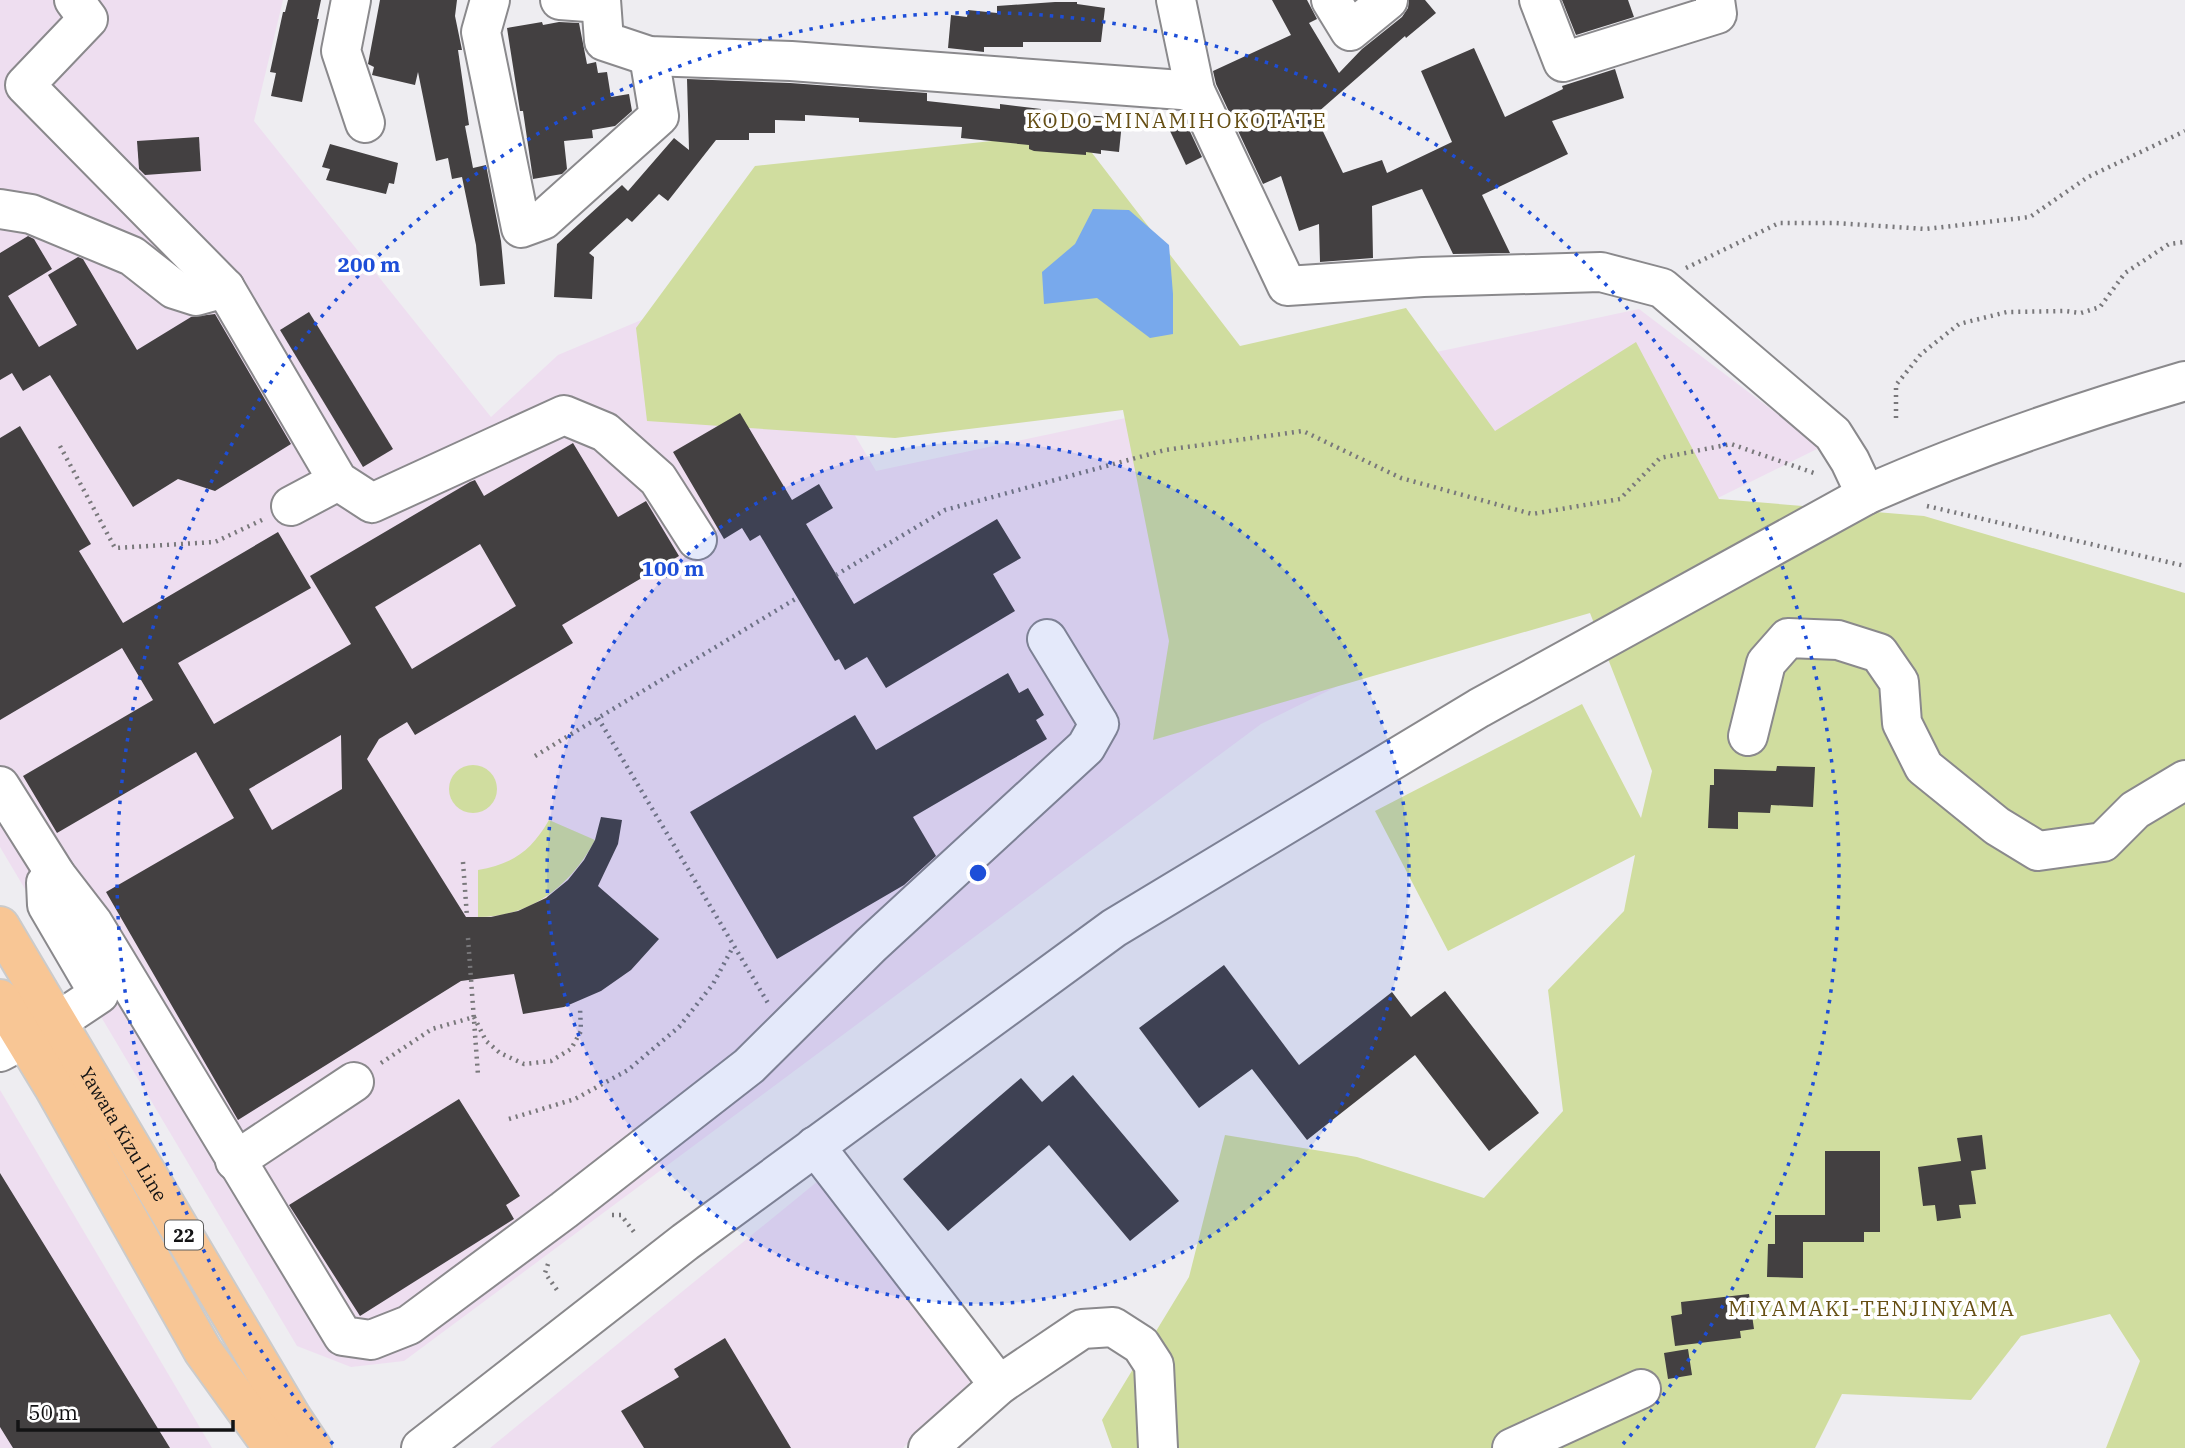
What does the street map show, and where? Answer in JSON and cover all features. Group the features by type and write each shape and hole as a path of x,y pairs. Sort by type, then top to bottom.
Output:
{"main road":[{"name":"Yawata Kizu Line","path":"0,926 27,1037 203,1351 273,1448"},
{"name":"Yawata Kizu Line","path":"0,999 312,1448"}],"street":[{"path":"74,0 88,19 25,85 225,288 338,481 372,503 564,415 605,432 658,480 697,540"},
{"path":"351,0 341,51 365,123"},
{"path":"490,0 481,32 521,228 543,220 659,116 649,56"},
{"path":"559,0 601,2 604,41 649,56 791,61 1195,91"},
{"path":"1176,0 1195,91 1287,286 1423,277 1601,272 1662,288 1833,434 1850,461 1866,495"},
{"path":"1331,0 1350,31 1388,0"},
{"path":"1539,0 1563,62 1717,14 1715,0"},
{"path":"0,209 31,214 132,256 174,289 196,296 225,288"},
{"path":"421,1448 685,1242 1114,928 1479,708 1866,495 1932,466 2060,419 2185,381"},
{"path":"291,506 338,481"},
{"path":"1748,736 1766,663 1788,638 1838,640 1879,653 1899,682 1902,723 1924,768 1997,826 2038,851 2103,842 2135,810 2185,780"},
{"path":"0,786 56,875 93,923 342,1336 371,1340 409,1325 564,1210 749,1066 871,945 1086,747 1099,724 1047,639"},
{"path":"27,1037 99,994 47,905 46,883 56,875"},
{"path":"235,1161 354,1082"},
{"path":"814,1146 999,1385"},
{"path":"928,1448 999,1385 1082,1329 1113,1327 1141,1345 1154,1366 1158,1448"},
{"path":"1512,1448 1642,1389"}],"path":[{"path":"1662,288 1688,267 1779,223 1835,223 1926,229 2030,217 2088,177 2185,131"},
{"path":"1896,418 1896,385 1921,354 1959,324 2007,312 2081,313 2100,307 2125,273 2169,244 2185,242"},
{"path":"836,575 945,510 1165,450 1303,431 1401,478 1532,514 1620,499 1660,458 1731,444 1818,474"},
{"path":"60,446 115,548 215,542 291,506"},
{"path":"1918,504 2185,566"},
{"path":"535,756 797,598"},
{"path":"598,718 785,1031"},
{"path":"463,862 467,918"},
{"path":"468,939 478,1075"},
{"path":"509,1119 575,1099 628,1070 679,1027 713,984 734,946"},
{"path":"474,1017 486,1041 500,1053 524,1064 551,1061 571,1049 581,1031 580,1008"},
{"path":"354,1082 432,1029 474,1017"},
{"path":"621,1216 635,1232"},
{"path":"545,1273 557,1290"}],"shaded area":[{"path":"0,0 283,0 254,121 491,417 558,355 758,271 876,471 1639,309 1821,447 1261,724 404,1361 351,1367 297,1346 0,847"},
{"path":"0,1090 212,1448 0,1448"},
{"path":"823,1177 975,1377 903,1448 490,1448"}],"green space":[{"path":"1076,132 1240,346 1406,308 1495,431 1636,342 1719,499 1924,516 2185,593 2185,1448 2106,1448 2140,1361 2110,1314 2021,1336 1971,1400 1842,1394 1815,1448 1112,1448 1102,1420 1189,1277 1225,1135 1357,1157 1484,1198 1563,1111 1548,990 1624,911 1635,855 1448,951 1375,811 1582,704 1641,818 1652,771 1590,613 1153,740 1169,641 1123,410 895,438 647,421 636,328 755,166"},
{"path":"473,765 490,772 497,789 490,806 473,813 456,806 449,789 456,772"},
{"path":"549,820 595,840 585,856 562,884 532,905 498,916 478,917 478,870 501,864 520,854 535,840"}],"water":[{"path":"1093,209 1129,210 1169,245 1173,334 1150,338 1097,298 1044,304 1042,272 1075,244"}],"building":[{"path":"288,0 321,0 302,102 271,96 276,73 270,72"},
{"path":"380,0 457,0 455,16 462,50 458,50 469,125 465,126 473,168 486,165 501,241 505,284 480,286 476,245 462,177 452,179 448,158 436,161 418,72 415,85 372,75 374,67 368,64"},
{"path":"1272,0 1307,0 1317,19 1309,23 1339,73 1362,49 1402,17 1408,8 1409,0 1425,0 1436,13 1406,38 1405,36 1309,120 1316,117 1343,173 1382,160 1387,173 1452,142 1421,71 1474,48 1505,117 1563,89 1562,86 1615,69 1624,98 1552,121 1568,154 1482,195 1510,253 1453,254 1422,189 1372,206 1373,258 1320,262 1319,224 1299,231 1281,176 1263,184 1216,84 1213,71 1291,35"},
{"path":"1562,0 1628,0 1634,17 1576,35"},
{"path":"1077,2 1105,8 1101,42 1023,42 1023,47 984,47 984,52 948,48 951,15 967,17 968,10 997,13 997,6"},
{"path":"542,22 543,25 559,22 579,23 587,64 596,62 598,73 607,72 611,97 629,94 632,111 615,126 592,130 593,138 564,141 567,169 562,174 533,179 507,28"},
{"path":"687,79 927,93 927,101 1000,109 1000,104 1041,109 1041,113 1116,117 1115,121 1122,122 1119,152 1101,150 1101,154 1086,152 1086,155 1034,151 1029,149 1029,145 961,138 962,127 859,122 859,118 805,115 805,121 775,120 775,133 749,133 749,140 716,140 668,201 659,194 632,222 627,218 589,253 594,257 592,299 554,297 557,244 622,185 628,191 674,138 689,150"},
{"path":"1186,123 1202,157 1186,165 1170,131"},
{"path":"199,137 201,171 145,175 139,169 137,141"},
{"path":"330,144 398,163 394,184 389,183 386,194 326,180 330,169 322,167"},
{"path":"28,236 34,239 52,269 8,296 39,347 77,325 48,275 78,257 83,259 137,350 191,317 215,314 291,444 215,491 178,479 133,507 50,375 23,391 12,373 0,380 0,253"},
{"path":"309,312 393,449 363,467 280,330"},
{"path":"740,413 792,500 819,484 833,508 806,524 854,604 997,519 1021,558 993,574 1015,611 886,688 867,657 845,670 839,659 835,661 760,535 750,541 742,528 724,539 673,452"},
{"path":"20,426 91,544 79,551 123,623 278,532 311,588 178,663 214,724 351,644 310,576 470,482 475,480 484,496 573,443 618,517 646,501 679,556 562,625 573,643 415,735 407,722 379,739 367,759 466,917 491,917 518,911 546,898 568,880 584,860 595,840 601,817 622,820 618,844 598,886 659,939 631,970 601,991 564,1007 523,1014 514,974 461,981 238,1120 106,892 234,818 196,752 57,833 23,776 153,700 122,648 0,720 0,438","holes":["480,544 516,606 412,669 375,607","341,735 342,789 272,830 249,789"]},
{"path":"1008,673 1019,693 1028,688 1044,715 1036,720 1047,739 913,817 936,856 904,885 777,959 690,812 855,715 876,750"},
{"path":"1777,766 1815,767 1813,807 1771,805 1770,813 1738,812 1738,829 1708,828 1710,785 1714,785 1714,769 1776,771"},
{"path":"1224,965 1299,1065 1392,992 1411,1017 1445,991 1539,1113 1489,1151 1415,1055 1307,1140 1252,1069 1199,1108 1139,1028"},
{"path":"1073,1075 1179,1201 1130,1241 1049,1145 948,1231 903,1179 1021,1078 1042,1102"},
{"path":"459,1099 520,1196 506,1205 514,1219 360,1316 289,1205"},
{"path":"1982,1135 1986,1169 1971,1171 1976,1204 1959,1205 1961,1218 1937,1221 1935,1205 1923,1206 1918,1167 1961,1161 1957,1138"},
{"path":"1825,1151 1880,1151 1880,1232 1864,1232 1864,1242 1803,1242 1803,1278 1767,1277 1768,1244 1775,1244 1775,1215 1825,1215"},
{"path":"0,1173 170,1448 13,1448 0,1427"},
{"path":"1749,1294 1754,1329 1740,1331 1741,1338 1675,1346 1671,1316 1682,1314 1681,1302"},
{"path":"725,1338 791,1448 644,1448 621,1411 679,1377 674,1369"},
{"path":"1688,1349 1692,1375 1668,1379 1664,1353"}],"district":[{"name":"KODO-MINAMIHOKOTATE","path":"1177,120"},
{"name":"MIYAMAKI-TENJINYAMA","path":"1872,1308"}]}
